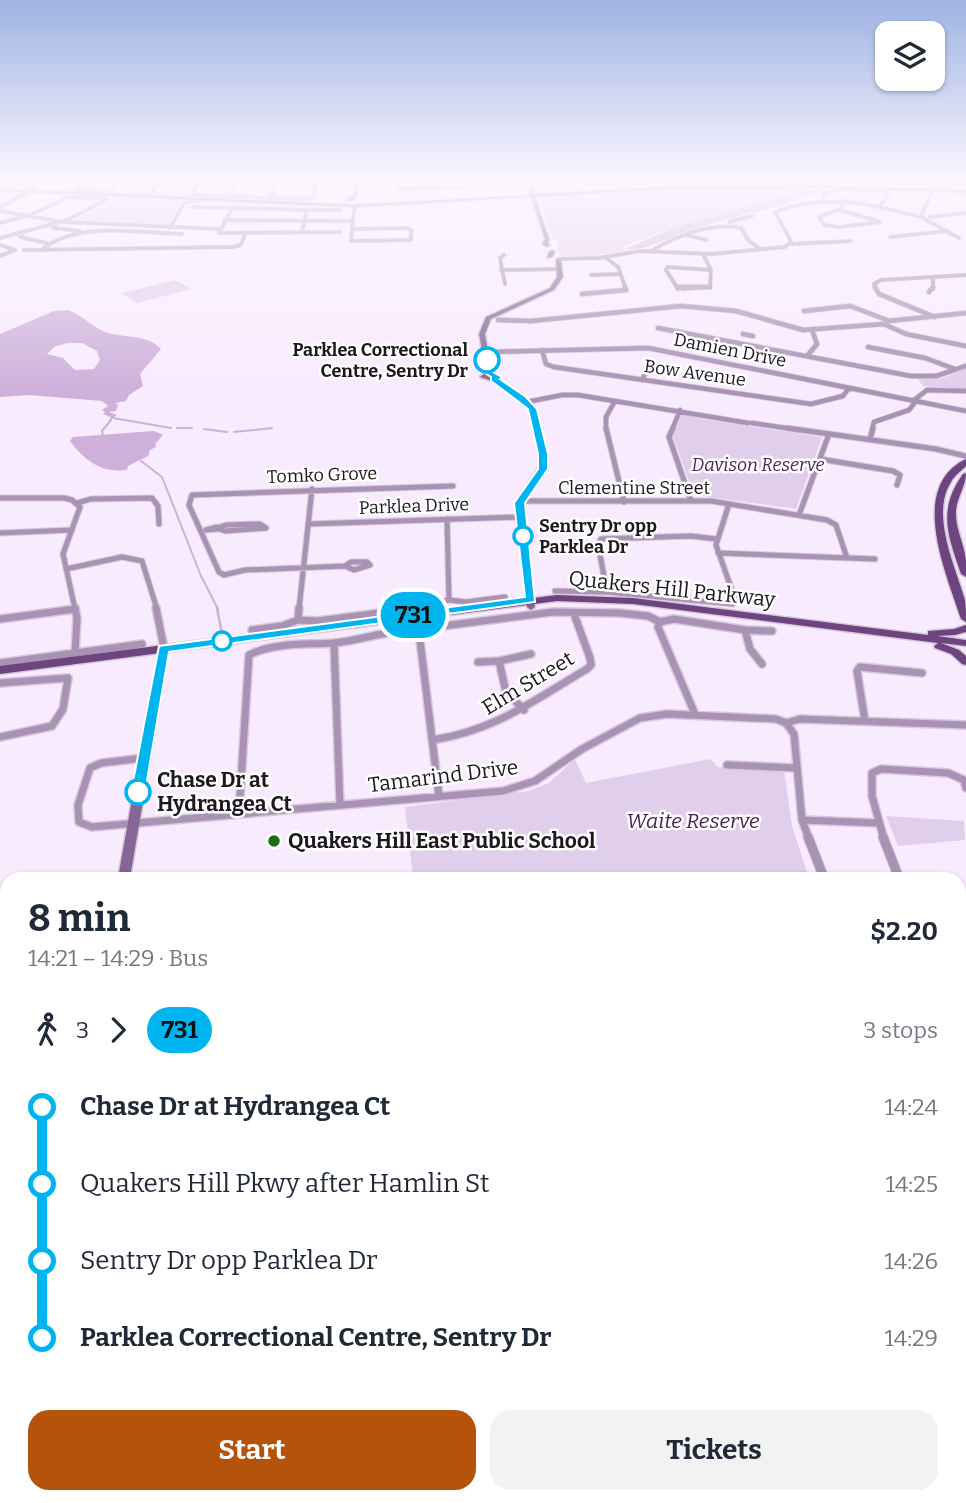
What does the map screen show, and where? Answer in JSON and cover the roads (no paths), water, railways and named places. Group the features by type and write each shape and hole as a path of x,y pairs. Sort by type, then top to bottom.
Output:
{"main road":[{"path":"531,603 520,501 544,465 536,415 527,402 491,376 482,334 485,327 505,310 550,291 559,279 552,247"},
{"path":"966,462 945,484 940,501 940,522 945,554 966,619"},
{"path":"966,476 955,491 950,511 955,541 966,574"},
{"name":"Quakers Hill Parkway","path":"0,677 163,652 531,603 610,599 966,643"},
{"name":"Quakers Hill Parkway","path":"531,603 621,606 966,650"},
{"path":"848,627 897,628 935,633 966,628"},
{"path":"939,646 955,652 966,662"},
{"path":"125,872 163,652"},
{"name":"Quakers Hill Parkway","path":"0,670 163,652"}],"street":[{"path":"0,256 15,250 6,247"},
{"path":"24,250 224,247"},
{"path":"653,251 655,247"},
{"path":"757,247 761,250"},
{"path":"501,270 554,253 576,258 653,251 703,254 775,247"},
{"path":"703,254 711,270 710,287 678,289 670,278 667,267 711,270"},
{"path":"504,255 500,258 506,283"},
{"path":"582,295 625,291 617,266 604,257"},
{"path":"591,275 621,274"},
{"path":"935,317 877,293 875,281 966,275"},
{"path":"929,292 933,289 933,277"},
{"path":"496,318 536,321 670,306 698,306 736,311 784,326 813,330 966,313"},
{"path":"804,311 850,306 911,335 966,346"},
{"path":"687,333 695,325"},
{"path":"658,327 911,376 936,376 966,366"},
{"path":"807,356 817,344 813,330"},
{"path":"740,344 745,335 753,336"},
{"path":"550,339 553,350"},
{"path":"868,347 925,358 956,370"},
{"name":"Damien Drive","path":"485,352 650,348 966,411"},
{"name":"Bow Avenue","path":"542,350 545,362 551,366 814,404 843,396 849,388"},
{"path":"642,380 649,368"},
{"path":"870,439 874,422 909,410 927,390 966,391"},
{"path":"527,402 566,395 615,401 966,456"},
{"path":"615,401 606,417 606,424 613,466 624,502"},
{"path":"680,410 669,437 691,500"},
{"path":"799,515 829,434"},
{"path":"820,459 893,471 900,475 897,485"},
{"name":"Tomko Grove","path":"203,530 189,505 192,495 453,486"},
{"path":"298,620 312,489"},
{"path":"0,498 54,496 77,503 91,499 152,498 160,517 159,524"},
{"name":"Clementine Street","path":"520,501 691,500 799,515 834,522 847,558"},
{"path":"75,653 77,621 64,551 80,513 77,503"},
{"path":"555,591 607,592 733,604 735,599 718,553 716,539 729,504"},
{"name":"Parklea Drive","path":"309,524 521,517"},
{"path":"447,519 449,600"},
{"path":"218,528 259,530 266,527 260,524 218,528 203,530 215,569 224,575 246,569 345,566"},
{"path":"1,534 72,530"},
{"path":"607,592 597,544 601,539 691,536 716,539"},
{"path":"718,553 875,559"},
{"path":"66,569 125,557 142,561 160,621 163,652"},
{"path":"251,630 282,626 298,620 318,621 435,606 449,600 463,602 505,597"},
{"path":"0,619 75,609"},
{"path":"239,813 249,655 259,650 334,643 395,632 419,632 435,626 527,614 566,612 620,613 648,616 660,622 674,619 745,630 772,631"},
{"name":"Elm Street","path":"432,740 480,732 524,710 552,688 591,665 574,614"},
{"path":"660,622 658,627 695,714"},
{"path":"745,630 750,649 762,664"},
{"path":"419,632 439,796"},
{"path":"334,643 340,804"},
{"path":"0,663 142,644"},
{"path":"478,662 499,661 531,654"},
{"path":"499,661 506,692 524,710"},
{"path":"864,721 857,671 860,667 922,673"},
{"path":"0,683 68,678 63,709 52,726 0,737"},
{"name":"Tamarind Drive","path":"144,758 101,763 90,768 78,805 79,822 92,827 522,786 548,774 570,757 629,723 653,715 764,717 786,723 800,719 966,726"},
{"path":"786,723 794,734 802,820 822,872"},
{"path":"727,765 797,768"},
{"path":"897,872 879,823 870,780 876,770 948,773 964,780 966,788"},
{"path":"802,820 879,823"}],"waterway":[{"path":"113,418 171,428"},
{"path":"103,436 102,431 111,420"},
{"path":"177,428 192,428"},
{"path":"234,432 272,428"},
{"path":"204,429 227,432"},
{"path":"141,461 162,477 201,576 218,609"},
{"path":"217,608 222,634"}],"place":[{"name":"Parklea Correctional Centre, Sentry Dr","path":"487,360"},
{"name":"Sentry Dr opp Parklea Dr","path":"523,536"},
{"name":"Chase Dr at Hydrangea Ct","path":"138,792"},
{"name":"Quakers Hill East Public School","path":"274,841"}],"park label":[{"name":"Davison Reserve","path":"758,465"},
{"name":"Waite Reserve","path":"693,821"}]}
